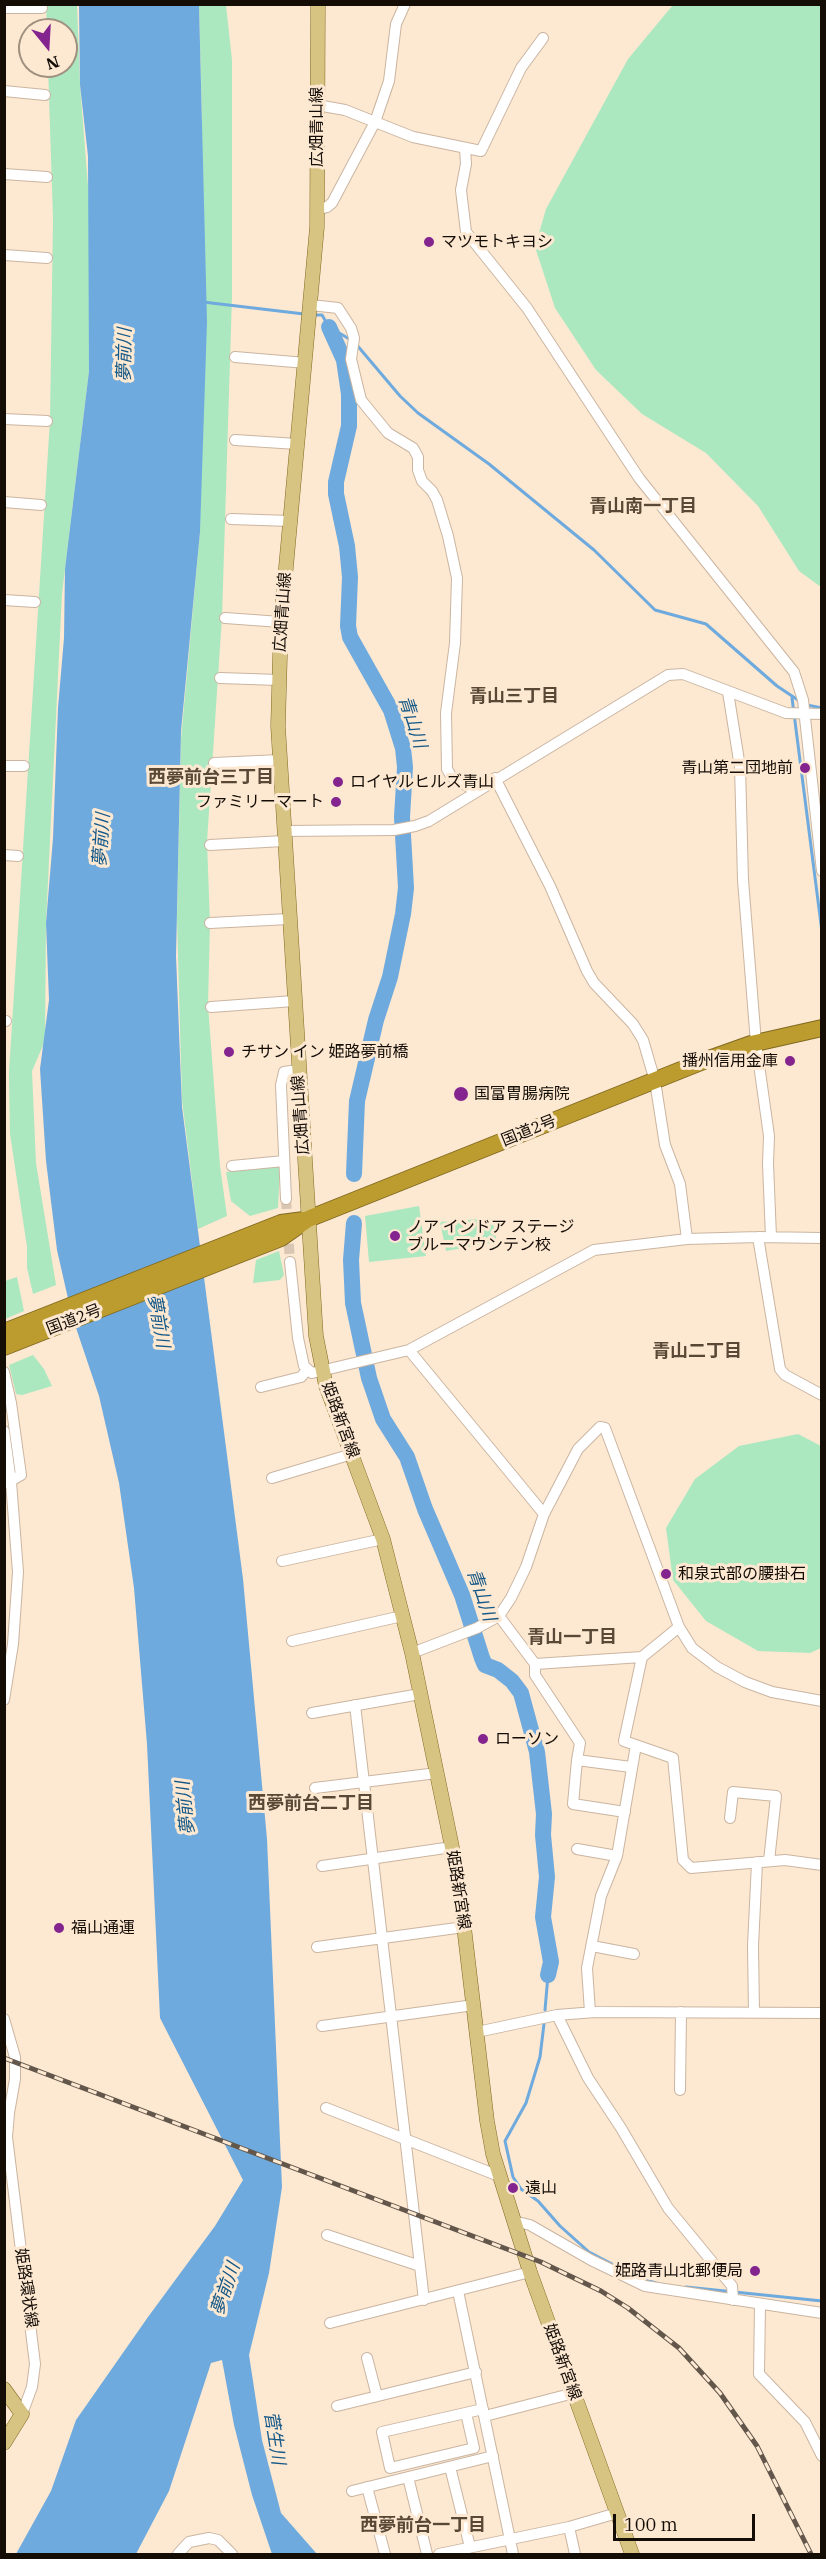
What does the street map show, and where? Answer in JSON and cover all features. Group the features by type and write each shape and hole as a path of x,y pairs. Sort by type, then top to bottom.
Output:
{"highway":[{"name":"国道2号","path":"4,1347 42,1325 240,1246 281,1238 308,1219 655,1081 756,1043 822,1028"},
{"name":"国道2号","path":"4,1332 42,1325"}],"main road":[{"name":"広畑青山線","path":"308,1219 284,836 279,680 281,622 310,325 317,209 318,4"},
{"name":"姫路新宮線","path":"308,1219 316,1336 322,1371 383,1539 412,1653 452,1847 474,2005 487,2121 499,2176 530,2272 632,2554"},
{"path":"4,2389 22,2414"},
{"name":"姫路環状線","path":"4,2443 22,2414"}],"street":[{"path":"317,209 332,203 375,122 389,81 396,24 405,4"},
{"path":"4,8 42,8"},
{"path":"317,105 345,110 414,137 482,151 521,68 543,38"},
{"path":"4,91 45,95"},
{"path":"465,149 466,164 460,190 466,232 527,308 639,478 794,672 803,700 821,869"},
{"path":"4,174 46,177"},
{"path":"4,255 47,258"},
{"path":"311,307 338,308 351,328 354,338 351,355 361,400 388,433 413,448 418,456 418,470 422,481 432,491 448,536 457,578 457,620 446,713 447,769 452,776 475,791"},
{"path":"236,357 306,363"},
{"path":"4,419 47,421"},
{"path":"235,440 297,444"},
{"path":"4,502 41,505"},
{"path":"231,519 290,521"},
{"path":"4,600 35,602"},
{"path":"225,618 281,622"},
{"path":"210,845 284,836 394,830 415,826 429,820 668,675 683,674 786,713 822,714"},
{"path":"220,678 279,680"},
{"path":"728,692 740,767 744,880 756,1043 769,1136 771,1237"},
{"path":"214,763 280,760"},
{"path":"4,766 24,766"},
{"path":"495,778 550,886 587,971 594,982 633,1024 643,1040 655,1081 665,1145 680,1184 687,1239"},
{"path":"4,855 18,856"},
{"path":"210,923 289,919"},
{"path":"211,1006 294,1001"},
{"path":"286,1199 281,1085 284,1072 298,1070"},
{"path":"232,1166 284,1161"},
{"path":"758,1237 780,1369 785,1375 822,1395"},
{"path":"290,1262 298,1338 307,1370 312,1373 409,1350 594,1250 687,1239 822,1238"},
{"path":"409,1350 544,1514"},
{"path":"261,1387 301,1377 307,1370"},
{"path":"4,1372 11,1403 21,1475 8,1483"},
{"path":"412,1653 472,1630 499,1616 526,1567 544,1514 578,1449 600,1427 605,1428 679,1627 693,1648 717,1667 745,1682 772,1692 822,1701"},
{"path":"4,1431 17,1550 17,1594 13,1644 4,1700"},
{"path":"272,1478 352,1454"},
{"path":"282,1561 383,1539"},
{"path":"292,1641 402,1616"},
{"path":"499,1616 535,1664 535,1675 580,1743 573,1804 625,1812"},
{"path":"535,1664 642,1657 679,1627"},
{"path":"642,1657 624,1741 673,1758 683,1860 691,1868 786,1860 822,1865"},
{"path":"312,1713 420,1694"},
{"path":"355,1705 362,1782 373,1858 424,2300"},
{"path":"590,2013 586,1968 601,1896 617,1856 636,1745"},
{"path":"577,1760 631,1767"},
{"path":"315,1788 437,1773"},
{"path":"730,1818 733,1792 776,1796 769,1861"},
{"path":"322,1866 452,1847"},
{"path":"577,1849 617,1856"},
{"path":"754,2012 753,1946 757,1862"},
{"path":"317,1947 464,1927"},
{"path":"592,1946 634,1953"},
{"path":"322,2026 474,2005"},
{"path":"680,2090 681,2012"},
{"path":"477,2031 557,2014 822,2013"},
{"path":"557,2014 588,2078 668,2208 732,2286 733,2300"},
{"name":"姫路環状線","path":"4,2019 15,2057 7,2159 35,2364 32,2387 22,2414"},
{"path":"326,2108 499,2176"},
{"path":"513,2221 530,2225 591,2260 645,2286 822,2313"},
{"path":"327,2235 420,2266"},
{"path":"330,2323 530,2272"},
{"path":"459,2290 513,2554"},
{"path":"760,2305 759,2374 805,2422 822,2456"},
{"path":"367,2358 378,2396"},
{"path":"337,2406 476,2372"},
{"path":"466,2413 474,2448 390,2468 382,2432 484,2413 574,2393"},
{"path":"352,2491 493,2456"},
{"path":"450,2466 470,2547"},
{"path":"408,2477 428,2554"},
{"path":"367,2487 385,2554"},
{"path":"439,2554 569,2527 617,2513"},
{"path":"569,2527 575,2554"},
{"path":"178,2554 189,2542 209,2538 218,2540 232,2554"}],"green space":[{"path":"77,4 78,18 47,18 46,5"},
{"path":"199,5 226,5 232,60 232,297 222,617 207,842 210,923 208,1005 220,1166 227,1216 198,1229 182,1100 177,919 181,739 200,532 202,120"},
{"path":"673,5 821,5 821,587 799,571 758,506 706,453 642,414 596,370 555,308 535,247 546,209 628,59"},
{"path":"78,31 89,199 89,371 62,594 46,923 45,1041 32,1071 36,1163 56,1285 33,1294 27,1268 27,1247 10,1134 9,1072 50,420 53,219 48,78 78,78"},
{"path":"280,1166 278,1208 250,1216 231,1201 226,1172"},
{"name":"ノア インドア ステージ ブルーマウンテン校","path":"419,1206 426,1256 369,1262 365,1216"},
{"name":"ノア インドア ステージ ブルーマウンテン校","path":"492,1218 497,1242 446,1251 440,1222"},
{"path":"279,1251 284,1275 280,1280 253,1283 256,1260"},
{"path":"17,1277 24,1311 5,1319 5,1281"},
{"path":"33,1355 44,1369 52,1386 22,1395 16,1394 9,1365"},
{"path":"798,1434 821,1446 821,1648 810,1653 758,1651 706,1621 673,1580 666,1528 695,1479 739,1446"}],"water":[{"name":"夢前川","path":"79,5 199,5 207,322 200,532 181,731 176,956 182,1107 243,1579 267,1839 282,2187 269,2273 249,2355 262,2440 281,2513 317,2554 272,2554 252,2495 234,2425 222,2360 211,2363 169,2491 136,2554 16,2554 51,2491 76,2420 215,2226 243,2180 160,2018 147,1744 134,1588 119,1483 99,1396 72,1316 57,1250 46,1161 40,1069 49,1000 46,923 64,638 65,569 89,371 88,156 80,85"}],"waterway":[{"path":"203,302 304,314"},
{"name":"青山川","path":"314,315 322,315 329,327 351,340"},
{"name":"青山川","path":"329,327 344,360 349,394 349,426 336,482 350,577 348,626 350,637 391,710 403,748 405,767 402,817 406,888 403,914 390,977 376,1020 357,1101 354,1174"},
{"path":"356,344 400,396 418,413 489,464 594,550 655,610 706,624 777,686 801,702"},
{"path":"792,698 822,932"},
{"path":"807,705 822,708"},
{"name":"青山川","path":"354,1223 351,1260 353,1303 369,1378 383,1419 407,1457 425,1509 462,1595 485,1665 498,1670 512,1681 521,1693 537,1752 544,1814 543,1835 547,1877 543,1917 551,1962 548,1975"},
{"path":"545,2010 548,1975"},
{"path":"544,2024 540,2057 526,2103 505,2141 513,2177 521,2189 538,2201 560,2226 589,2252 612,2264"},
{"path":"642,2279 656,2283"},
{"path":"686,2287 822,2301"}],"tunnel":[{"path":"286,1199 290,1262"}],"railway":[{"path":"4,2058 541,2262 601,2291 628,2308 679,2348 720,2393 757,2446 811,2554"}],"place":[{"name":"マツモトキヨシ","path":"429,242"},
{"name":"青山第二団地前","path":"805,768"},
{"name":"ロイヤルヒルズ青山","path":"338,782"},
{"name":"ファミリーマート","path":"336,802"},
{"name":"チサン イン 姫路夢前橋","path":"229,1052"},
{"name":"播州信用金庫","path":"790,1061"},
{"name":"国富胃腸病院","path":"461,1094"},
{"name":"ノア インドア ステージ ブルーマウンテン校","path":"395,1236"},
{"name":"和泉式部の腰掛石","path":"666,1574"},
{"name":"ローソン","path":"483,1739"},
{"name":"福山通運","path":"59,1928"},
{"name":"遠山","path":"513,2188"},
{"name":"姫路青山北郵便局","path":"755,2271"}],"district":[{"name":"青山南一丁目","path":"643,507"},
{"name":"青山三丁目","path":"514,697"},
{"name":"西夢前台三丁目","path":"211,778"},
{"name":"青山二丁目","path":"697,1352"},
{"name":"青山一丁目","path":"572,1638"},
{"name":"西夢前台二丁目","path":"311,1804"},
{"name":"西夢前台一丁目","path":"423,2526"}],"water label":[{"name":"菅生川","path":"274,2438"}]}
